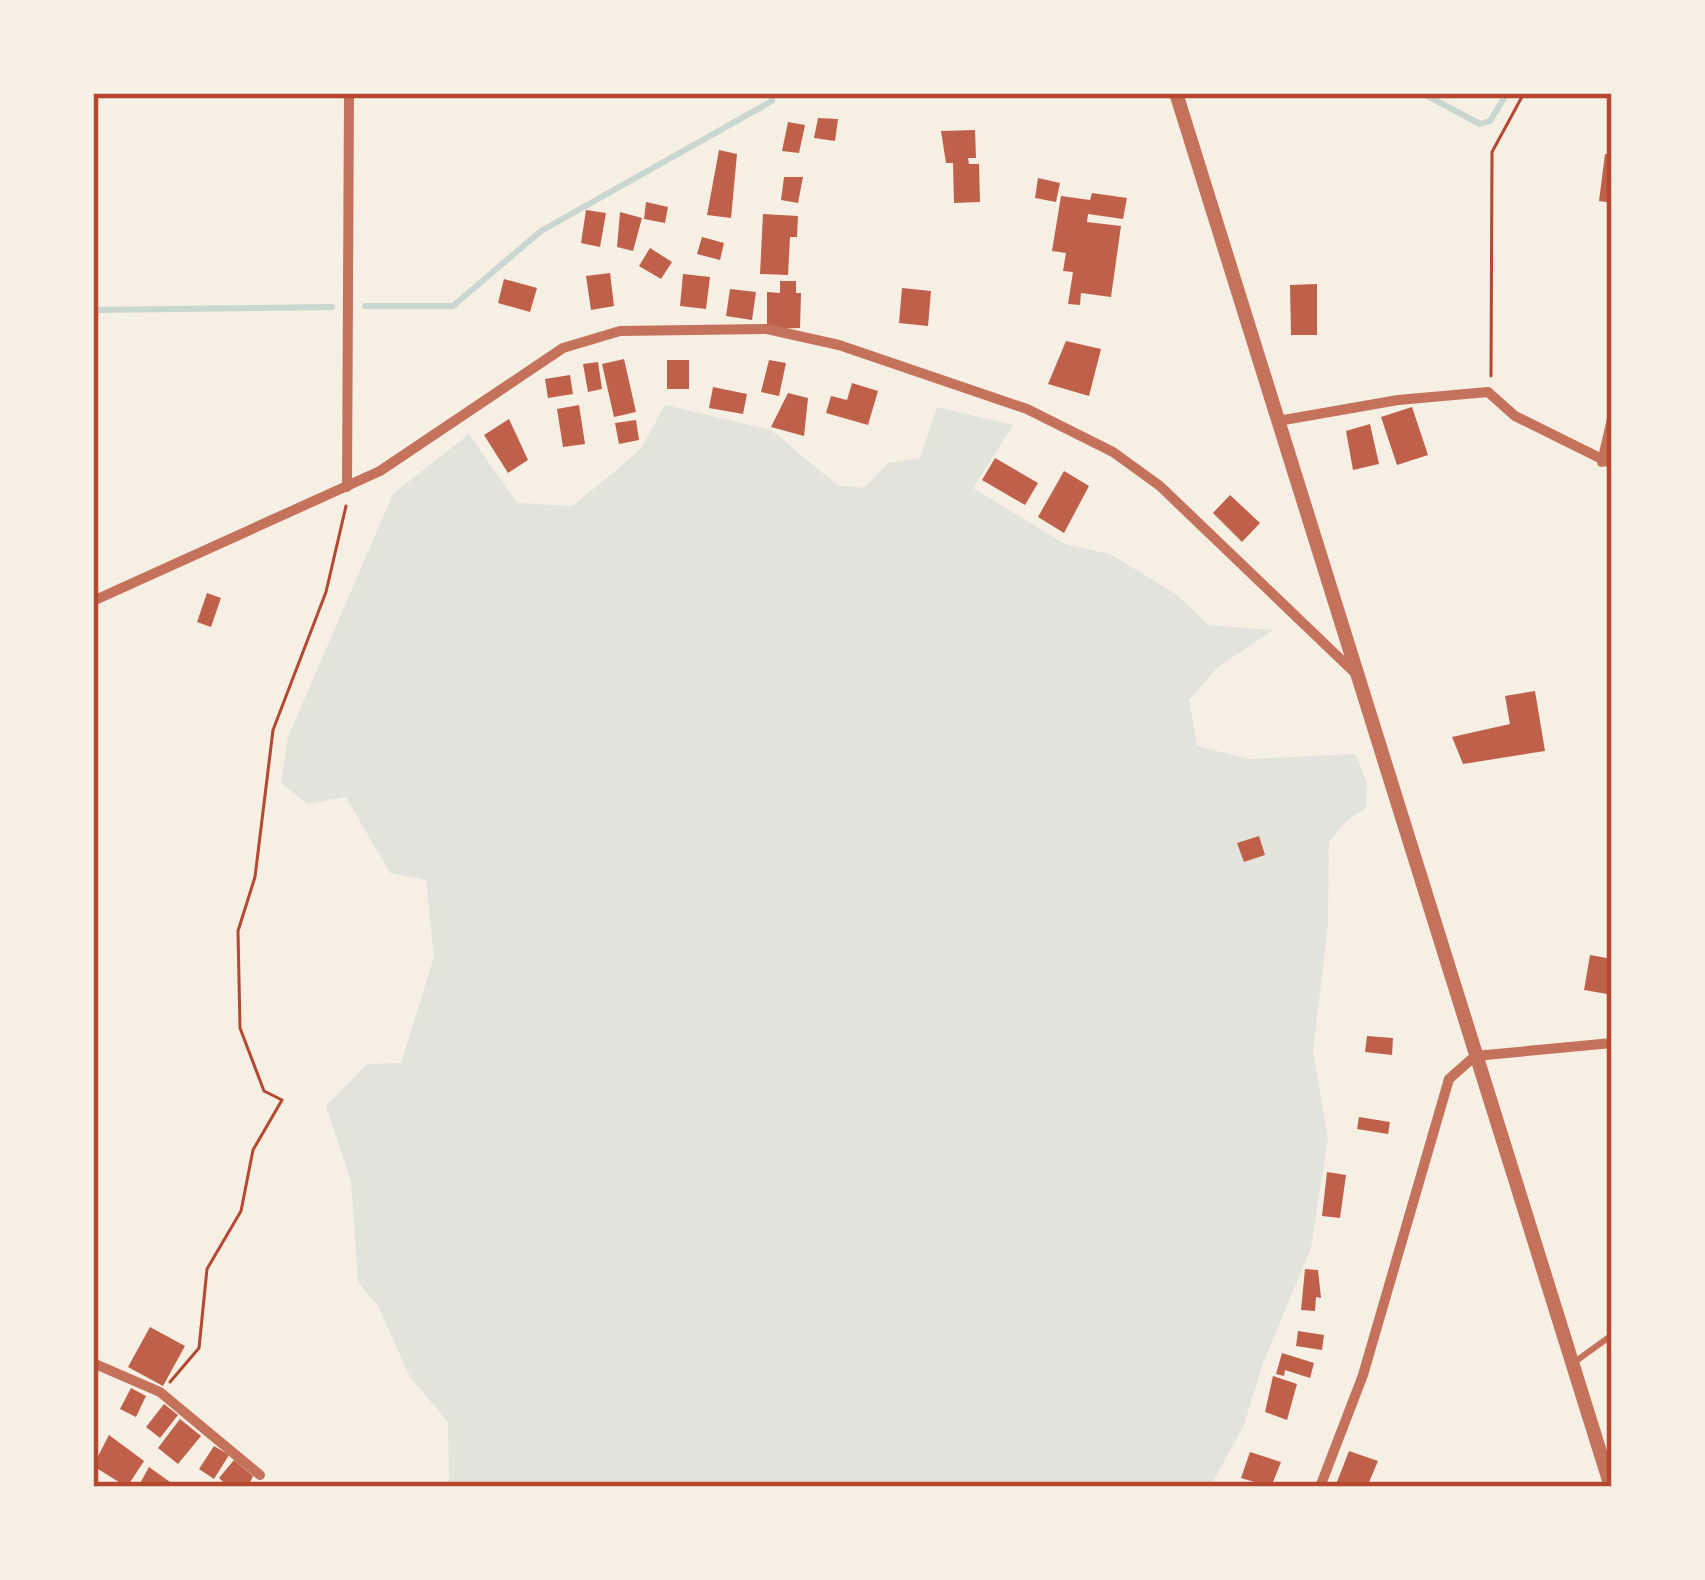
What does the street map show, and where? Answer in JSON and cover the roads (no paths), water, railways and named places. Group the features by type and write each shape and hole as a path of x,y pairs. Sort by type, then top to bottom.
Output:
{"street":[{"path":"347,487 349,93"},
{"path":"1176,93 1611,1487"},
{"path":"93,601 380,471 562,348 620,331 767,329 839,345 1027,409 1113,452 1160,486 1358,676"},
{"path":"1278,421 1398,400 1488,392 1516,416 1607,463 1612,419"},
{"path":"1320,1487 1363,1375 1449,1079 1475,1056 1612,1042"},
{"path":"93,1363 160,1392 260,1474"}],"lane":[{"path":"1572,1364 1612,1334"}],"waterway":[{"path":"365,306 453,306 541,231 772,101 772,93"},
{"path":"1422,93 1480,124 1490,121 1507,93"},
{"path":"93,310 332,307"}]}
